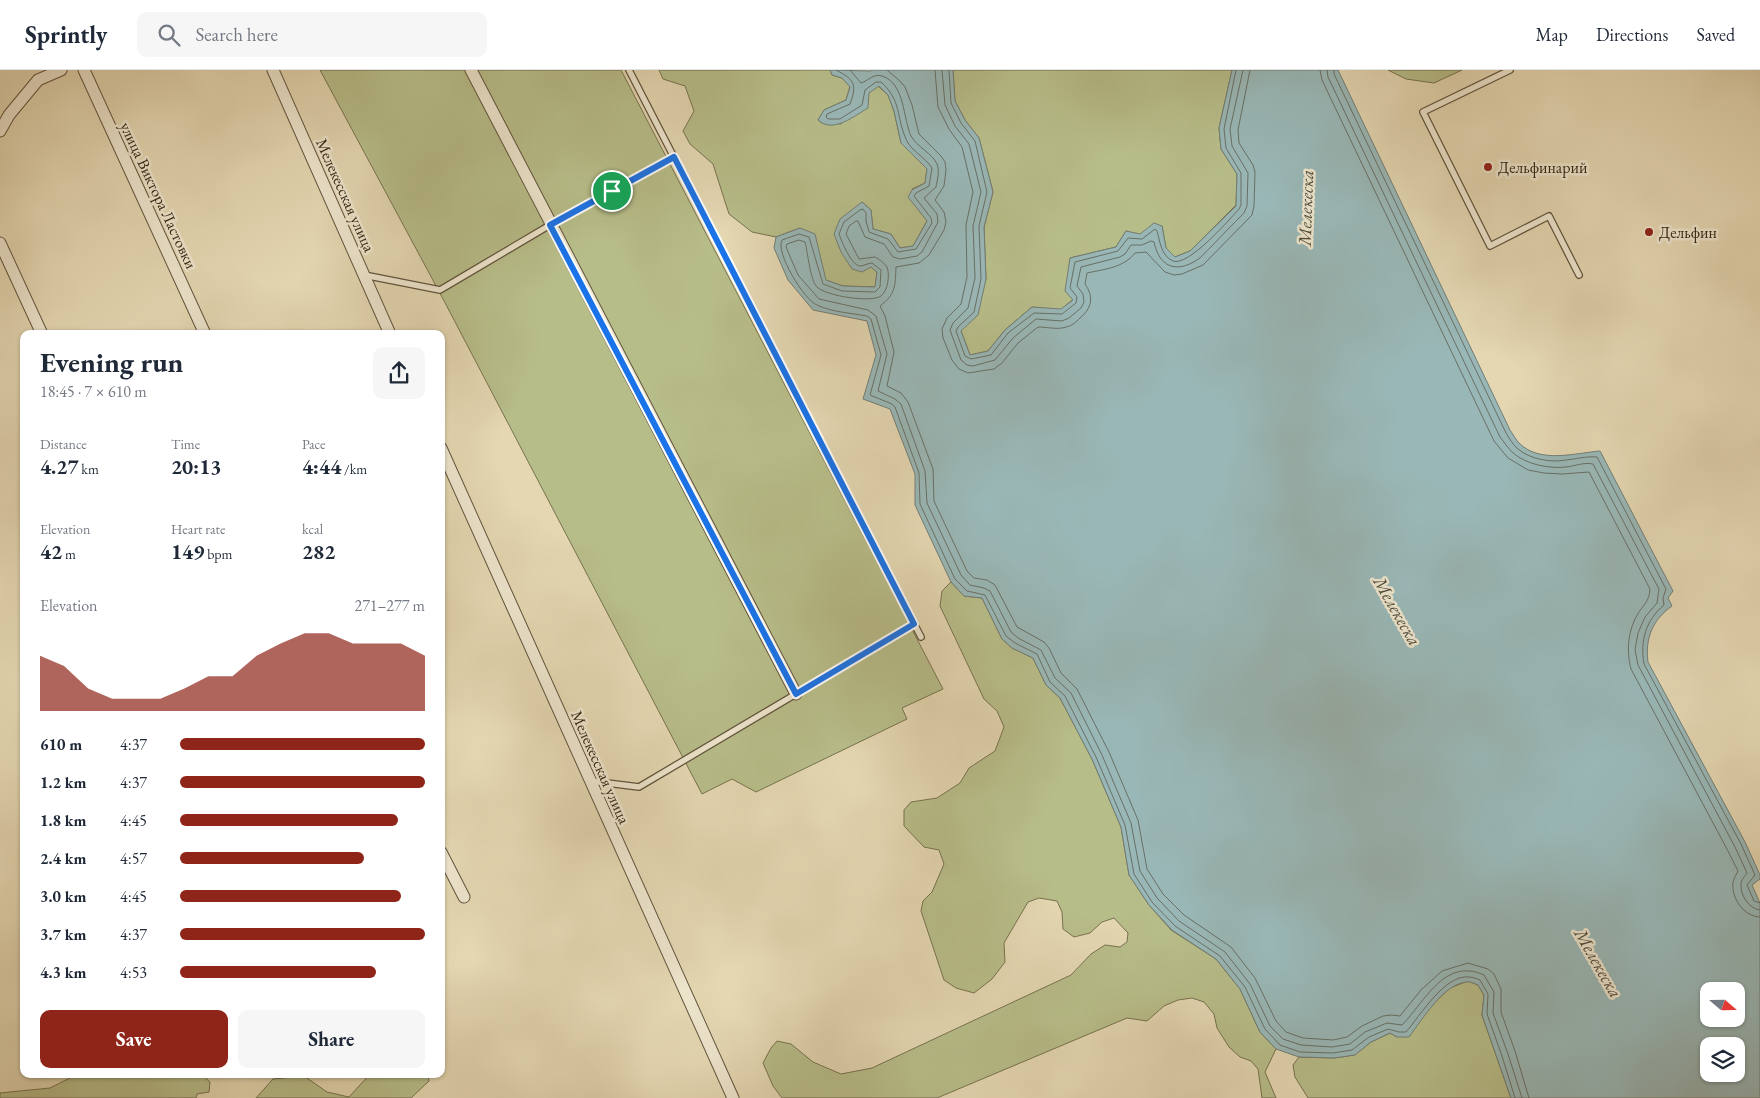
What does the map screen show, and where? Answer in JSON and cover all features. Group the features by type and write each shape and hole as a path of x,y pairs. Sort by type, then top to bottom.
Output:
{"street":[{"path":"0,130 9,115 38,80 61,70"},
{"name":"улица Виктора Ластовки","path":"84,70 203,330"},
{"name":"Мелекесская улица","path":"273,70 388,330"},
{"path":"471,70 550,225 796,694"},
{"path":"0,243 40,330"},
{"name":"Мелекесская улица","path":"445,457 733,1098"},
{"path":"445,860 464,897"}],"lane":[{"path":"630,70 920,637"},
{"path":"1510,70 1423,112 1490,246 1549,216 1579,275"},
{"path":"364,275 440,290 550,225 674,157"},
{"path":"590,781 639,787 914,624"}],"green space":[{"path":"320,70 621,70 943,689 902,708 907,719 756,792 732,779 702,794 442,297"},
{"path":"659,70 830,70 832,75 842,78 850,86 846,100 824,110 818,120 822,123 841,124 869,92 878,86 888,95 894,111 901,143 927,169 925,183 912,189 927,221 913,246 900,248 891,234 873,229 871,210 862,202 871,267 877,272 875,287 843,286 825,280 800,228 776,237 752,232 729,214 713,164 690,144 683,131 694,111 685,86 663,79"},
{"path":"953,70 1232,70 1219,128 1221,149 1237,174 1236,205 1190,251 1175,257 1166,248 1162,226 1140,235 1126,231 1116,247 1070,258 1073,299 1061,310 1032,307 1005,330 988,351 970,355 961,331 986,279 984,227 993,192 979,138 965,120 955,101"},
{"path":"1388,70 1462,70 1434,83 1406,79"},
{"path":"951,582 964,596 982,598 1002,639 1012,648 1033,658 1046,685 1060,698 1092,759 1121,827 1129,875 1149,905 1171,930 1216,959 1240,989 1260,1032 1276,1049 1265,1072 1276,1098 1262,1098 1258,1069 1251,1061 1240,1057 1229,1047 1217,1028 1214,1014 1204,1002 1192,998 1178,1000 1164,1006 1147,1021 1127,1018 937,1098 782,1098 773,1086 763,1063 777,1041 791,1044 813,1062 841,1074 872,1068 1071,975 1091,954 1105,945 1120,947 1127,942 1128,933 1114,918 1102,922 1090,933 1074,937 1063,929 1062,912 1057,901 1039,898 1028,902 1004,943 1005,962 992,979 974,993 956,988 944,980 921,911 923,901 932,892 944,864 939,850 924,847 904,826 904,810 911,802 937,798 960,783 969,768 995,751 1004,727 997,711 984,699 940,606 942,591"},
{"path":"1468,981 1478,985 1484,995 1482,1015 1511,1098 1308,1098 1295,1077 1293,1065 1299,1057 1334,1058 1354,1055 1371,1042 1390,1033 1397,1037 1450,988"},
{"path":"70,1078 206,1078 210,1082 209,1092 197,1094 196,1098 0,1098 0,1093 50,1088"},
{"path":"283,1078 307,1078 327,1092 349,1097 366,1078 429,1078 429,1081 411,1098 256,1098 273,1079"}],"water":[{"name":"Мелекеска","path":"830,70 953,70 955,101 965,120 979,138 993,192 984,227 986,279 978,315 961,331 970,355 988,351 1005,330 1032,307 1061,309 1073,300 1065,291 1070,258 1116,247 1126,231 1140,234 1154,223 1162,226 1166,248 1175,257 1190,251 1236,206 1237,174 1221,149 1219,128 1232,70 1338,70 1510,430 1519,443 1537,453 1558,456 1600,451 1673,591 1668,598 1672,606 1659,617 1651,631 1647,654 1648,662 1745,842 1760,875 1760,879 1752,885 1760,903 1760,1098 1511,1098 1482,1015 1484,995 1478,985 1470,982 1458,984 1442,995 1409,1037 1397,1037 1390,1033 1371,1042 1355,1055 1334,1058 1299,1057 1276,1049 1260,1032 1240,989 1216,959 1172,930 1149,905 1129,875 1121,827 1092,759 1060,698 1046,685 1033,658 1012,648 1002,639 982,598 964,596 951,582 915,505 915,474 890,409 863,399 876,355 867,321 813,310 788,280 774,248 776,237 800,228 815,234 826,280 843,286 875,287 877,272 871,267 862,272 852,269 841,252 834,234 840,219 862,202 871,210 873,229 891,234 900,248 913,246 927,221 908,197 912,190 925,183 927,169 901,143 894,111 888,95 879,86 869,93 868,108 850,119 830,125 818,120 824,110 846,100 850,87 842,78 832,75"}],"place":[{"name":"Дельфинарий","path":"1488,167"},
{"name":"Дельфин","path":"1649,232"}],"route":[{"path":"674,157 914,624 796,694 550,225 612,191 674,157"}]}
